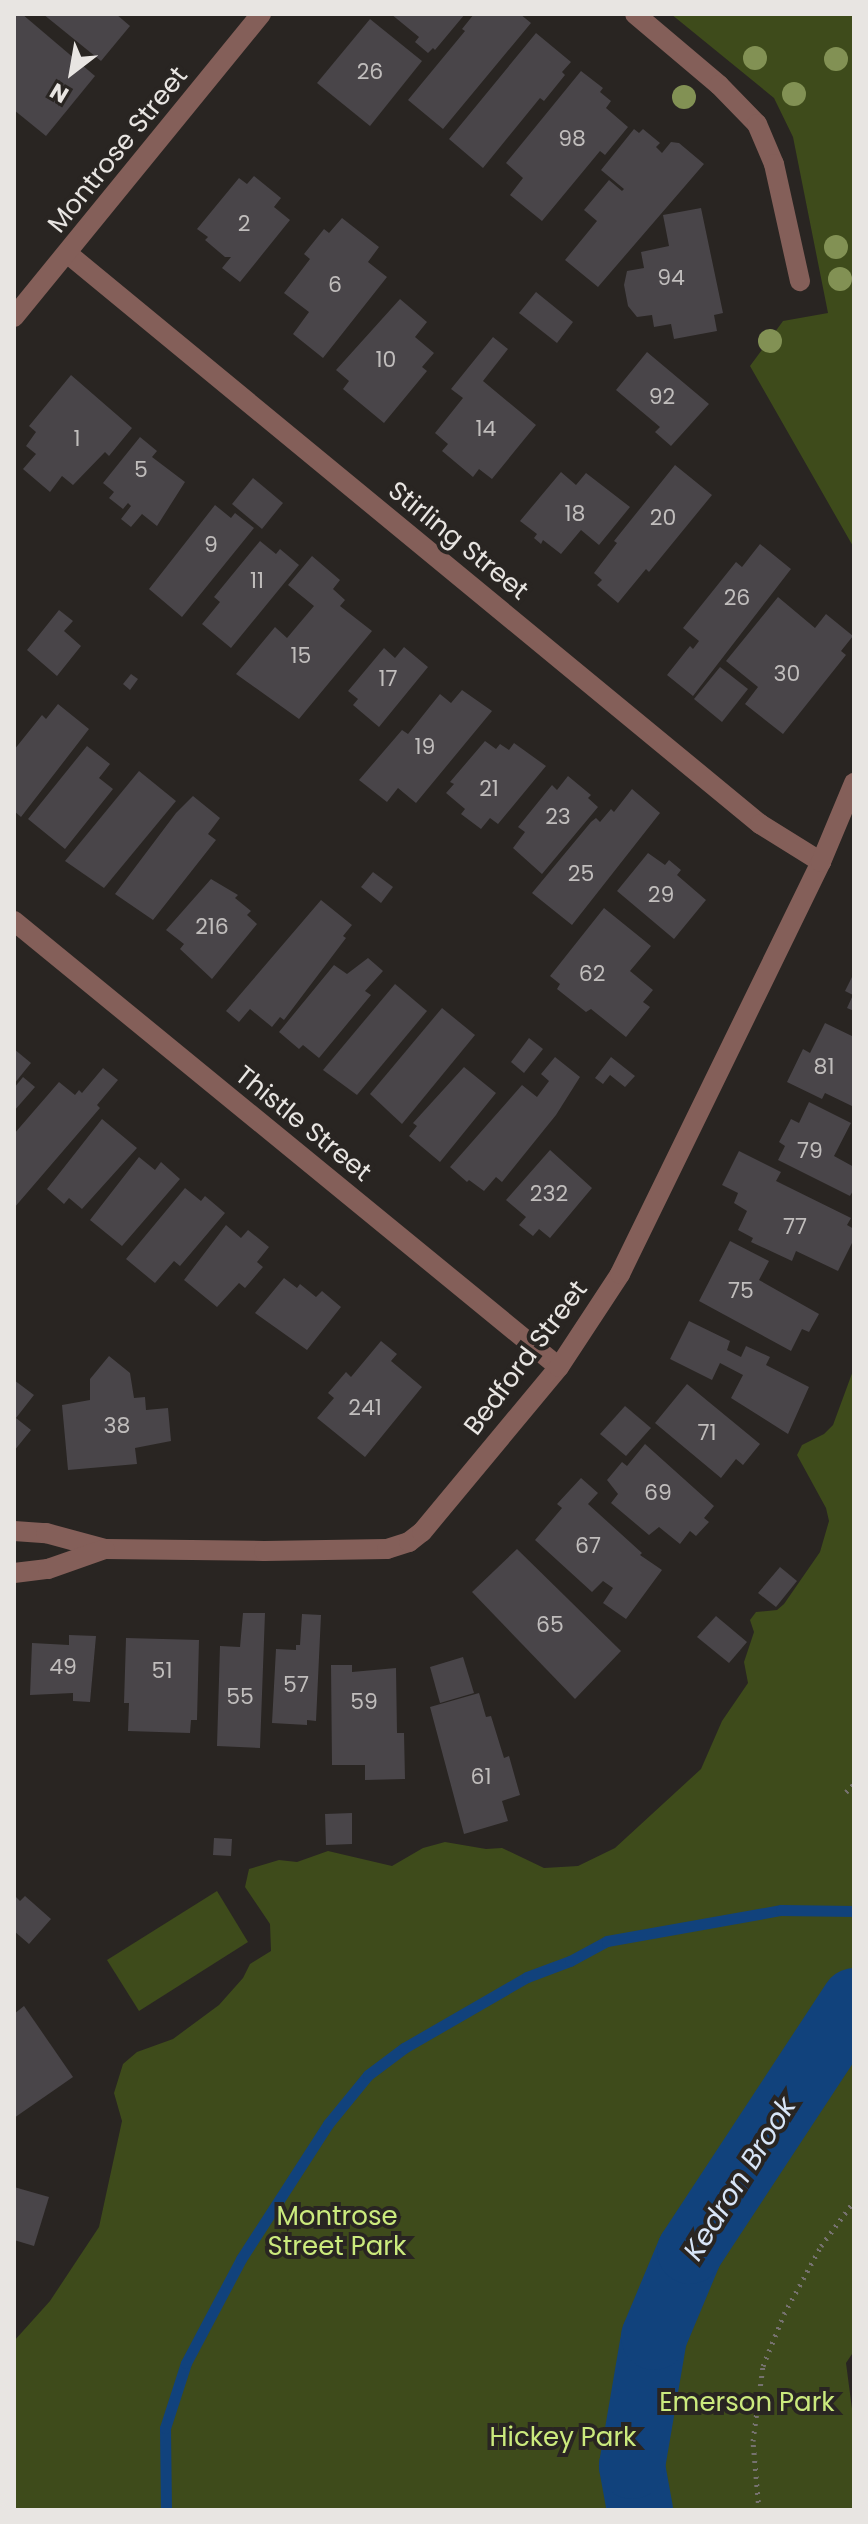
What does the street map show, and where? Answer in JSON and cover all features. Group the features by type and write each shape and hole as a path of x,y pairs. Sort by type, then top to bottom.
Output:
{"street":[{"name":"Montrose Street","path":"14,317 261,14"},
{"path":"635,14 719,85 757,124 774,164 800,281"},
{"name":"Stirling Street","path":"67,253 760,824 821,862"},
{"name":"Bedford Street","path":"14,1531 46,1533 105,1549 370,1551 399,1547 422,1532 559,1367 620,1274 821,862 854,783"},
{"name":"Thistle Street","path":"14,921 559,1367"},
{"name":"Bedford Street","path":"14,1573 48,1569 105,1549"}],"path":[{"path":"846,1792 854,1784"},
{"path":"759,2510 753,2441 763,2366 784,2314 821,2246 854,2201"}],"green space":[{"path":"671,14 854,14 854,548 750,366 783,321 828,313 793,137 774,98"},
{"name":"Montrose Street Park","path":"854,1368 854,2351 846,2363 854,2424 854,2510 14,2510 14,2341 50,2301 99,2227 122,2121 114,2093 123,2064 137,2052 173,2039 219,2005 243,1978 250,1964 271,1951 270,1924 245,1887 249,1869 279,1860 297,1862 328,1851 392,1866 423,1848 445,1842 486,1849 502,1848 544,1868 578,1866 615,1848 701,1769 722,1721 748,1683 744,1662 754,1632 750,1620 756,1612 777,1610 784,1604 820,1552 829,1521 826,1508 797,1455 802,1445 824,1434 833,1425"},
{"path":"217,1891 248,1942 139,2011 107,1960"}],"building":[{"path":"14,14 22,14 95,76 46,136 14,110"},
{"path":"43,14 116,14 130,26 101,61"},
{"path":"391,14 465,14 435,50 433,48 428,53 415,42 419,37"},
{"path":"474,14 520,14 531,23 443,129 408,100 465,31 462,29"},
{"path":"370,19 422,61 370,126 317,83"},
{"path":"536,33 571,62 562,72 565,75 544,101 540,98 483,168 449,139"},
{"path":"581,71 603,88 600,92 611,101 606,108 628,127 605,155 600,151 542,221 510,195 523,178 506,163"},
{"path":"634,129 639,133 643,129 660,143 656,147 662,153 671,142 679,143 704,164 598,287 565,260 597,221 584,210 609,180 622,191 624,189 601,170"},
{"path":"254,176 281,198 274,207 290,220 240,282 222,268 231,257 225,257 197,229 239,178 247,184"},
{"path":"701,208 723,313 714,315 717,331 674,339 671,324 654,327 652,315 637,317 628,306 624,285 627,271 644,268 641,252 669,246 663,215"},
{"path":"342,218 379,247 368,262 387,277 323,358 293,334 309,312 284,293 310,259 304,254 324,229 329,233"},
{"path":"536,292 573,322 557,343 519,313"},
{"path":"400,299 427,322 415,337 434,353 422,367 427,371 384,423 343,389 349,381 336,370"},
{"path":"493,337 508,349 483,381 536,425 492,479 479,469 473,477 442,451 448,444 435,433 463,398 451,389"},
{"path":"647,352 709,404 671,446 655,432 660,427 616,390"},
{"path":"71,375 132,428 109,456 105,452 73,485 62,476 50,492 23,469 36,454 26,446 36,432 29,426"},
{"path":"140,437 157,451 152,457 185,482 157,526 142,514 131,527 121,519 131,506 128,503 123,509 109,498 114,492 103,483"},
{"path":"675,465 712,495 649,572 646,569 618,603 597,585 602,580 594,573 617,543 614,541"},
{"path":"561,472 576,485 586,473 630,507 599,545 581,530 561,554 543,540 541,544 534,538 537,534 520,521"},
{"path":"253,478 283,503 262,529 232,504"},
{"path":"215,505 231,518 235,513 254,528 182,617 149,589"},
{"path":"260,541 276,554 280,549 299,565 231,648 202,624 220,602 214,597"},
{"path":"760,544 791,569 693,696 667,675 690,646 693,649 699,641 683,628 736,562 742,567"},
{"path":"312,556 340,580 333,589 345,600 340,606 372,631 299,719 236,674 275,627 287,638 314,606 288,585"},
{"path":"778,597 815,628 826,614 853,636 841,651 846,655 783,734 745,704 758,687 726,661"},
{"path":"59,610 73,621 64,631 81,646 57,676 27,650"},
{"path":"404,647 428,667 379,727 353,705 358,699 348,691 384,648 395,658"},
{"path":"720,667 748,689 722,722 694,699"},
{"path":"131,674 138,679 130,690 123,684"},
{"path":"462,690 492,711 416,803 398,788 387,802 359,780 402,730 408,734 440,694 451,703"},
{"path":"58,704 89,729 21,817 14,811 14,750 42,715 46,719"},
{"path":"485,741 496,749 500,744 509,750 514,743 546,766 498,824 490,818 481,829 461,814 465,809 446,793 454,784 450,782"},
{"path":"87,746 110,764 99,778 113,789 65,849 28,819"},
{"path":"139,771 176,801 104,888 65,861"},
{"path":"568,776 591,795 588,798 598,807 542,874 513,848 525,832 518,827 552,785 557,790"},
{"path":"632,789 660,813 572,925 532,893 591,822 596,818 600,822 611,809 614,812"},
{"path":"193,796 220,818 208,834 216,840 153,920 115,894 176,813"},
{"path":"648,853 665,865 669,860 681,870 677,875 706,900 674,939 617,891"},
{"path":"373,872 393,887 381,903 361,887"},
{"path":"211,879 238,895 235,898 251,911 247,915 257,924 212,979 180,949 184,944 166,930"},
{"path":"321,900 352,925 343,936 346,938 284,1020 280,1017 272,1027 250,1009 239,1022 226,1011"},
{"path":"604,908 651,946 630,971 653,990 643,1002 650,1007 626,1037 591,1009 586,1012 557,989 560,984 550,976"},
{"path":"368,958 383,971 365,991 371,995 319,1058 303,1045 299,1049 279,1032 334,965 347,974"},
{"path":"854,973 854,1011 847,1008 853,995 845,991"},
{"path":"395,984 427,1011 357,1095 323,1070"},
{"path":"442,1008 475,1035 402,1124 370,1094"},
{"path":"825,1023 854,1037 854,1107 825,1093 822,1099 787,1082 803,1049 810,1053"},
{"path":"529,1038 543,1049 524,1073 511,1062"},
{"path":"14,1049 31,1063 14,1084"},
{"path":"555,1057 580,1077 556,1115 502,1182 496,1177 484,1191 469,1180 467,1182 450,1167 522,1085 537,1097 549,1081 541,1074"},
{"path":"611,1057 635,1076 625,1087 610,1075 603,1084 595,1078"},
{"path":"464,1067 496,1093 440,1162 409,1136 417,1126 413,1123"},
{"path":"103,1068 118,1080 97,1105 100,1108 14,1208 14,1134 59,1082 75,1095 79,1090 82,1093"},
{"path":"23,1077 35,1087 14,1111 14,1088"},
{"path":"809,1102 851,1123 834,1156 854,1167 854,1189 850,1196 778,1160 785,1146 779,1142 791,1119 799,1123"},
{"path":"102,1119 137,1148 82,1209 69,1198 64,1204 47,1189"},
{"path":"550,1150 592,1188 550,1238 539,1229 533,1236 519,1225 526,1217 506,1200"},
{"path":"739,1151 781,1172 776,1181 851,1218 847,1225 854,1229 854,1239 838,1271 796,1251 792,1261 751,1242 753,1238 738,1230 747,1211 734,1203 738,1193 722,1185"},
{"path":"139,1157 155,1170 161,1162 180,1179 122,1246 90,1220"},
{"path":"185,1188 201,1201 205,1196 225,1213 180,1266 174,1261 155,1283 126,1259"},
{"path":"226,1225 241,1238 248,1230 269,1247 257,1262 263,1267 245,1288 239,1283 217,1307 184,1280"},
{"path":"730,1241 769,1261 759,1280 819,1314 809,1332 802,1329 791,1351 699,1301"},
{"path":"284,1278 297,1288 300,1284 316,1297 322,1291 341,1307 307,1350 255,1313"},
{"path":"689,1321 730,1341 727,1350 741,1357 746,1346 770,1357 766,1365 809,1387 788,1434 731,1398 743,1375 720,1363 712,1380 670,1359"},
{"path":"381,1341 397,1354 391,1361 422,1387 365,1457 317,1418 334,1398 328,1393 346,1372 351,1377"},
{"path":"109,1356 130,1373 134,1398 145,1397 146,1410 168,1408 171,1441 135,1448 137,1464 68,1470 62,1405 90,1400 90,1379"},
{"path":"14,1380 34,1395 16,1418 31,1430 14,1451"},
{"path":"687,1384 760,1444 743,1465 736,1459 721,1478 655,1423"},
{"path":"625,1406 651,1428 626,1456 600,1434"},
{"path":"645,1444 714,1506 704,1518 709,1522 696,1536 690,1531 680,1544 659,1527 649,1535 611,1503 618,1494 607,1480 622,1462 627,1466"},
{"path":"581,1478 598,1493 588,1504 642,1553 640,1555 662,1570 626,1619 603,1603 613,1588 603,1581 592,1592 535,1540 562,1508 557,1504"},
{"path":"517,1549 621,1651 575,1699 472,1592"},
{"path":"780,1567 797,1581 776,1607 758,1593"},
{"path":"243,1613 265,1613 260,1748 217,1746 220,1646 240,1647"},
{"path":"302,1614 321,1615 316,1721 307,1720 307,1725 272,1723 276,1649 296,1650 296,1645 300,1645"},
{"path":"716,1616 747,1642 729,1663 697,1637"},
{"path":"69,1635 96,1636 90,1702 73,1701 73,1693 30,1695 32,1643 69,1645"},
{"path":"126,1638 199,1640 197,1720 191,1720 190,1733 128,1731 129,1703 124,1703"},
{"path":"463,1657 474,1693 440,1703 430,1667"},
{"path":"331,1665 352,1665 352,1672 396,1668 397,1733 404,1733 405,1779 365,1780 365,1765 332,1765"},
{"path":"479,1693 486,1717 491,1716 504,1758 509,1756 520,1795 502,1801 508,1821 464,1834 430,1707"},
{"path":"352,1813 352,1844 326,1845 325,1814"},
{"path":"214,1838 232,1839 231,1856 213,1855"},
{"path":"14,1895 20,1901 25,1896 51,1919 29,1944 14,1931"},
{"path":"24,2006 73,2077 14,2118 14,2014"},
{"path":"14,2187 49,2197 34,2246 14,2240"}],"waterway":[{"path":"166,2510 165,2428 186,2363 241,2259 328,2124 368,2075 404,2048 527,1977 570,1961 607,1941 781,1910 854,1911"},
{"name":"Kedron Brook","path":"640,2510 632,2466 654,2337 690,2251 854,2001"}],"park label":[{"name":"Emerson Park","path":"747,2403"},
{"name":"Hickey Park","path":"563,2438"}]}
